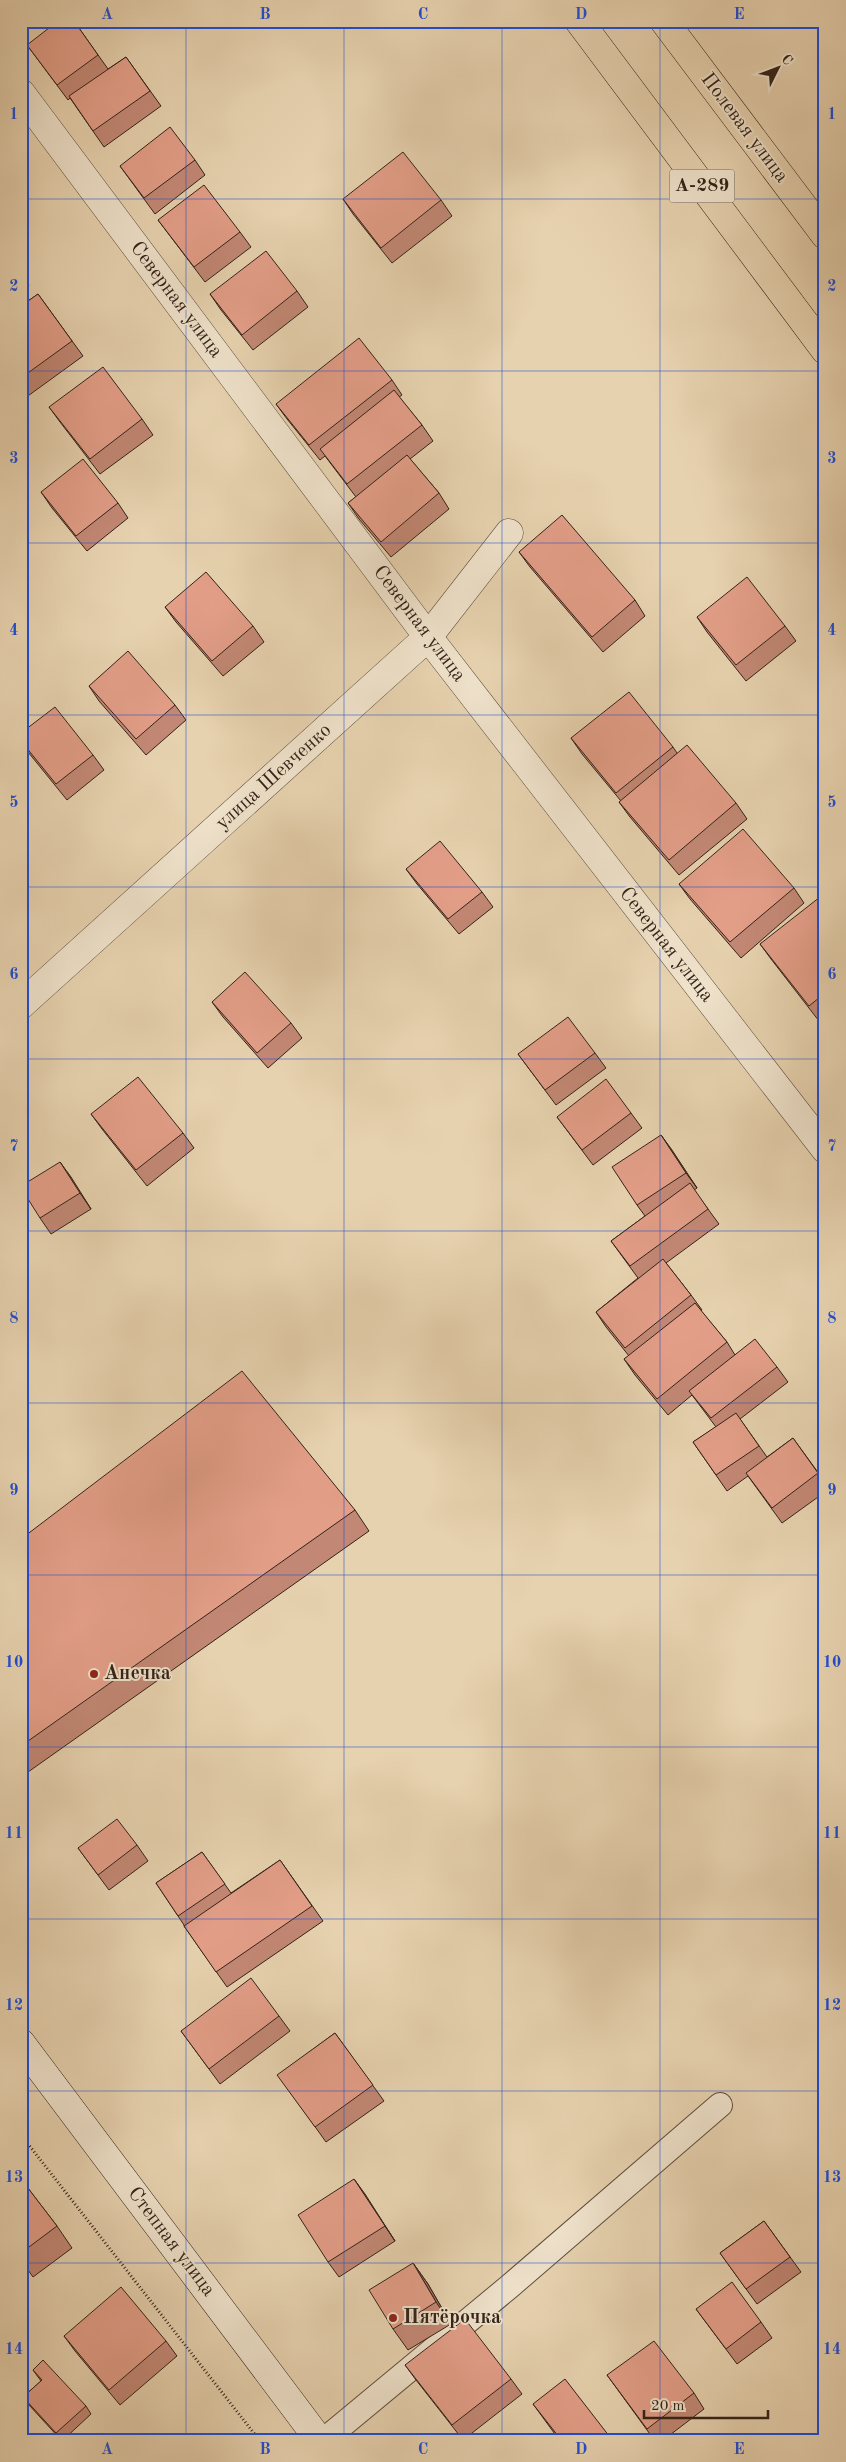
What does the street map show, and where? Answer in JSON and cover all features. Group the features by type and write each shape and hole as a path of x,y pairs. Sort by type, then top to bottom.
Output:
{"highway":[{"name":"А-289","path":"579,21 825,350"},
{"name":"Полевая улица","path":"664,21 825,235"}],"street":[{"name":"Северная улица","path":"21,93 428,637 825,1149"},
{"name":"улица Шевченко","path":"21,1005 428,637 509,533"},
{"name":"Степная улица","path":"21,2043 321,2441"}],"lane":[{"path":"321,2441 510,2286 720,2105"}],"path":[{"path":"21,2135 260,2441"}],"building":[{"path":"58,21 74,21 98,55 57,85 27,45"},
{"path":"126,57 150,91 93,131 69,96"},
{"path":"170,127 195,160 144,198 120,166"},
{"path":"403,152 441,200 381,248 343,199"},
{"path":"204,185 240,232 194,267 158,220"},
{"path":"266,251 297,291 242,335 210,294"},
{"path":"38,294 72,341 21,378 21,306"},
{"path":"359,338 392,380 309,445 276,404"},
{"path":"103,367 142,419 90,459 49,407"},
{"path":"394,390 422,425 347,484 320,449"},
{"path":"407,455 439,493 381,542 348,503"},
{"path":"83,459 118,503 76,536 41,492"},
{"path":"562,515 635,600 592,637 519,552"},
{"path":"206,572 253,626 212,661 165,607"},
{"path":"747,577 785,626 736,665 697,617"},
{"path":"128,651 175,705 136,739 89,686"},
{"path":"629,692 673,747 616,793 571,738"},
{"path":"55,707 93,755 56,784 21,741 21,733"},
{"path":"687,745 736,803 669,860 619,802"},
{"path":"743,829 794,888 730,942 679,884"},
{"path":"440,841 482,892 448,919 406,869"},
{"path":"820,897 825,904 825,993 809,1006 760,944"},
{"path":"245,972 291,1023 257,1053 212,1002"},
{"path":"568,1017 595,1053 545,1090 518,1054"},
{"path":"138,1077 183,1133 136,1170 91,1114"},
{"path":"606,1079 631,1113 582,1150 557,1117"},
{"path":"661,1135 686,1173 637,1205 612,1167"},
{"path":"60,1162 80,1193 40,1218 21,1186"},
{"path":"690,1183 708,1209 630,1266 611,1241"},
{"path":"663,1259 691,1295 625,1348 596,1312"},
{"path":"695,1303 727,1342 657,1399 624,1359"},
{"path":"755,1339 777,1367 711,1418 689,1391"},
{"name":"Анечка","path":"242,1371 355,1510 21,1746 21,1539"},
{"path":"736,1413 759,1446 716,1475 693,1442"},
{"path":"793,1438 818,1473 772,1508 746,1473"},
{"path":"117,1819 137,1845 98,1875 78,1848"},
{"path":"202,1852 225,1884 178,1916 156,1883"},
{"path":"280,1860 312,1906 216,1972 184,1926"},
{"path":"251,1978 279,2016 209,2069 181,2031"},
{"path":"335,2033 373,2085 315,2127 277,2075"},
{"path":"21,2179 57,2226 21,2253"},
{"path":"354,2179 385,2226 328,2262 298,2215"},
{"path":"764,2221 790,2257 746,2289 720,2253"},
{"path":"413,2263 436,2302 393,2329 369,2290"},
{"path":"732,2282 761,2322 726,2349 696,2309"},
{"path":"121,2287 166,2341 109,2390 64,2336"},
{"path":"465,2319 511,2379 452,2425 405,2365"},
{"path":"654,2341 694,2393 647,2429 607,2375"},
{"path":"43,2360 86,2406 56,2433 23,2397 42,2380 33,2370"},
{"path":"565,2379 613,2441 562,2441 533,2404"}],"place":[{"name":"Анечка","path":"94,1674"},
{"name":"Пятёрочка","path":"393,2318"}]}
